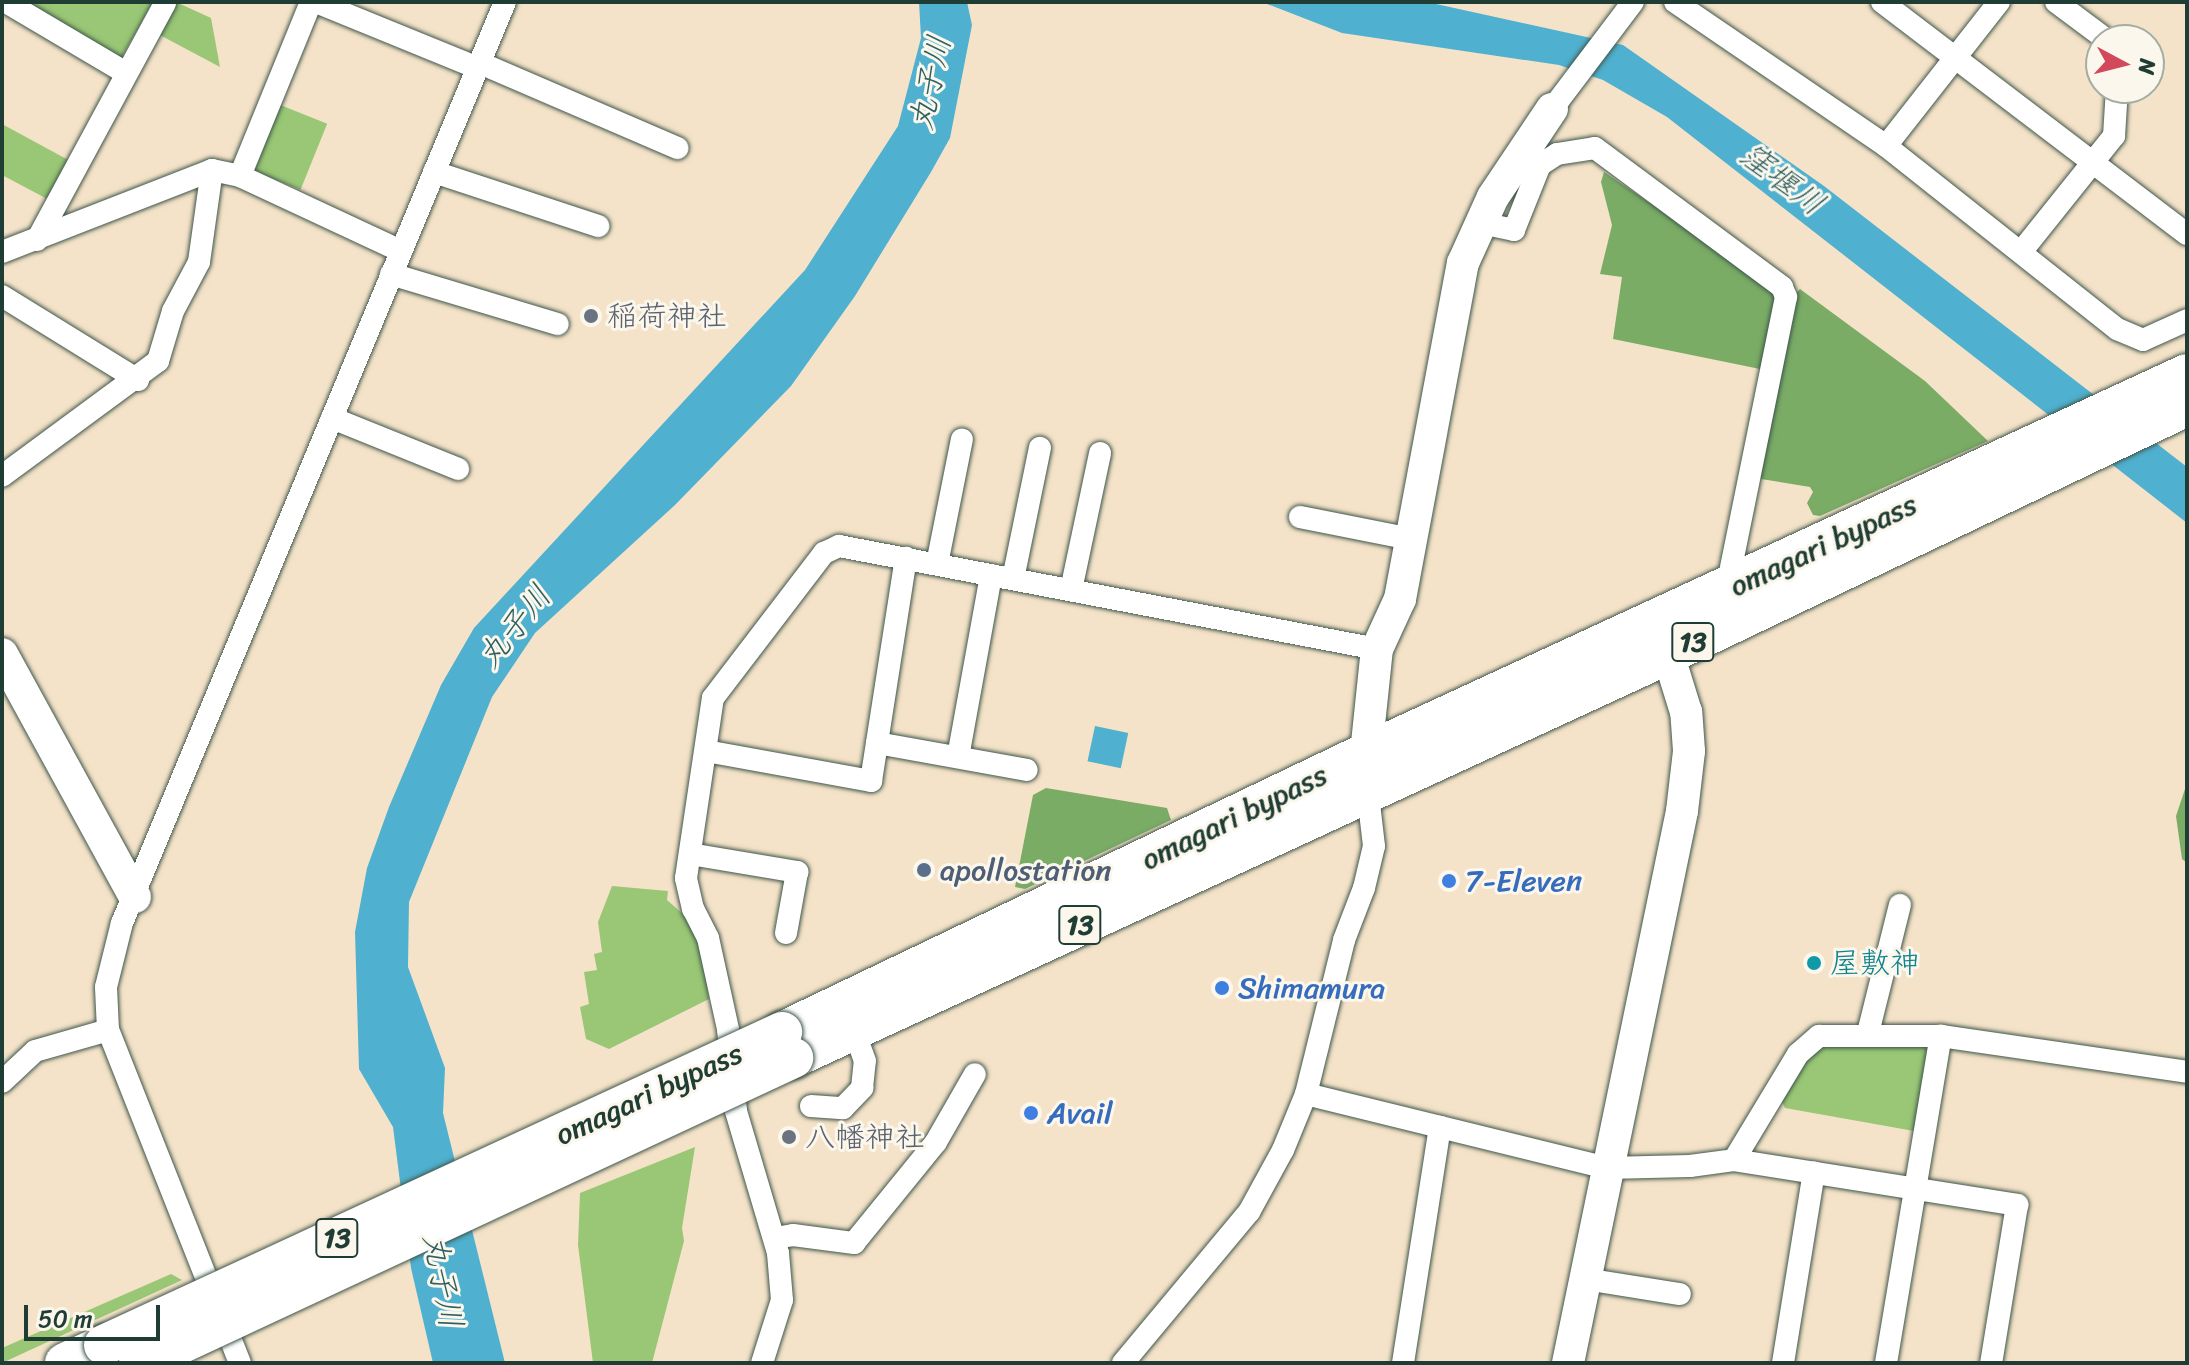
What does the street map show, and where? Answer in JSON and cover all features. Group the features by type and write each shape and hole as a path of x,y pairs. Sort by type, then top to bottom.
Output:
{"highway":[{"name":"omagari bypass","path":"139,1363 788,1045 1366,771 2176,396"},
{"name":"omagari bypass","path":"65,1363 788,1045 854,1030 1366,771 1668,654 2013,472"}],"street":[{"path":"6,2 126,73"},
{"path":"240,176 314,2 677,148"},
{"path":"240,1363 108,1030 106,987 122,923 505,2"},
{"path":"1675,2 1886,146 2117,329 2143,340 2187,320"},
{"path":"1882,2 2187,234"},
{"path":"1886,146 1999,2"},
{"path":"2056,2 2086,24"},
{"path":"37,240 165,3"},
{"path":"1123,1363 1249,1212 1306,1094 1374,846 1366,771 1377,649 1400,599 1463,263 1481,223 1552,109 1630,6"},
{"path":"2021,252 2114,136 2116,104"},
{"path":"1481,223 1514,230 1540,165 1567,151 1595,148 1782,287 1786,297 1731,568"},
{"path":"2,476 138,380 158,361 173,311 199,262 212,170"},
{"path":"2,252 212,170 240,176 401,251"},
{"path":"434,172 598,226"},
{"path":"391,274 558,324"},
{"path":"2,296 138,380"},
{"path":"332,418 458,469"},
{"path":"937,564 962,439"},
{"path":"958,757 1002,577 1040,448"},
{"path":"1071,590 1100,453"},
{"path":"1300,517 1411,539"},
{"path":"762,1363 782,1300 775,1238 736,1111 728,1029 708,938 693,909 686,878 713,698 824,553 839,546 1377,649"},
{"path":"706,751 871,781 906,558"},
{"path":"2,654 135,897"},
{"path":"1568,1363 1607,1168 1633,1070 1689,751 1686,712 1668,654"},
{"path":"877,743 1027,770"},
{"path":"690,854 797,872 786,933"},
{"path":"1868,1033 1900,905"},
{"path":"5,1075 35,1051 108,1030"},
{"path":"811,1106 843,1108 862,1088 865,1061 854,1030"},
{"path":"1734,1160 1798,1054 1819,1036 1868,1033 1941,1036 2187,1072"},
{"path":"1886,1363 1941,1036"},
{"path":"775,1238 793,1235 854,1243 936,1142 975,1074"},
{"path":"1306,1094 1607,1168 1734,1160 2017,1205 1991,1363"},
{"path":"1403,1363 1440,1127"},
{"path":"1783,1363 1814,1172"},
{"path":"1585,1279 1680,1294"}],"green space":[{"path":"21,2 153,2 121,58"},
{"path":"176,2 211,18 220,67 158,34"},
{"path":"278,104 327,124 301,190 251,170"},
{"path":"2,124 72,162 51,201 2,175"},
{"path":"1604,172 1777,289 1760,369 1613,339 1622,277 1600,274 1612,225 1601,182"},
{"path":"1800,289 1925,381 1988,441 1820,516 1813,515 1807,503 1813,492 1810,487 1761,479 1757,471 1793,296"},
{"path":"2187,783 2187,863 2182,859 2176,816"},
{"path":"1046,788 1167,808 1171,820 1025,889 1015,887 1033,795"},
{"path":"612,886 668,891 667,900 699,928 709,999 609,1049 586,1039 580,1007 589,1004 584,972 597,970 594,954 602,952 598,922"},
{"path":"1817,1044 1923,1045 1928,1051 1914,1131 1785,1108 1782,1102"},
{"path":"695,1147 682,1228 684,1241 652,1363 593,1363 578,1245 580,1193"},
{"path":"171,1274 182,1280 2,1363 2,1348"}],"water":[{"name":"丸子川","path":"919,2 967,2 972,25 950,138 931,172 855,296 791,386 675,505 535,633 492,697 409,902 408,967 445,1068 443,1113 505,1363 433,1363 411,1268 393,1127 359,1069 355,932 367,868 389,807 441,685 474,628 805,270 898,126 921,38"},
{"name":"窪堰川","path":"1262,2 1427,2 1623,45 1824,186 2187,467 2187,523 1667,117 1603,80 1559,65 1342,33"},
{"path":"1095,726 1128,733 1121,768 1088,761"}],"place":[{"name":"稲荷神社","path":"591,316"},
{"name":"apollostation","path":"924,870"},
{"name":"7-Eleven","path":"1449,881"},
{"name":"屋敷神","path":"1814,963"},
{"name":"Shimamura","path":"1222,988"},
{"name":"Avail","path":"1031,1113"},
{"name":"八幡神社","path":"789,1137"}]}
